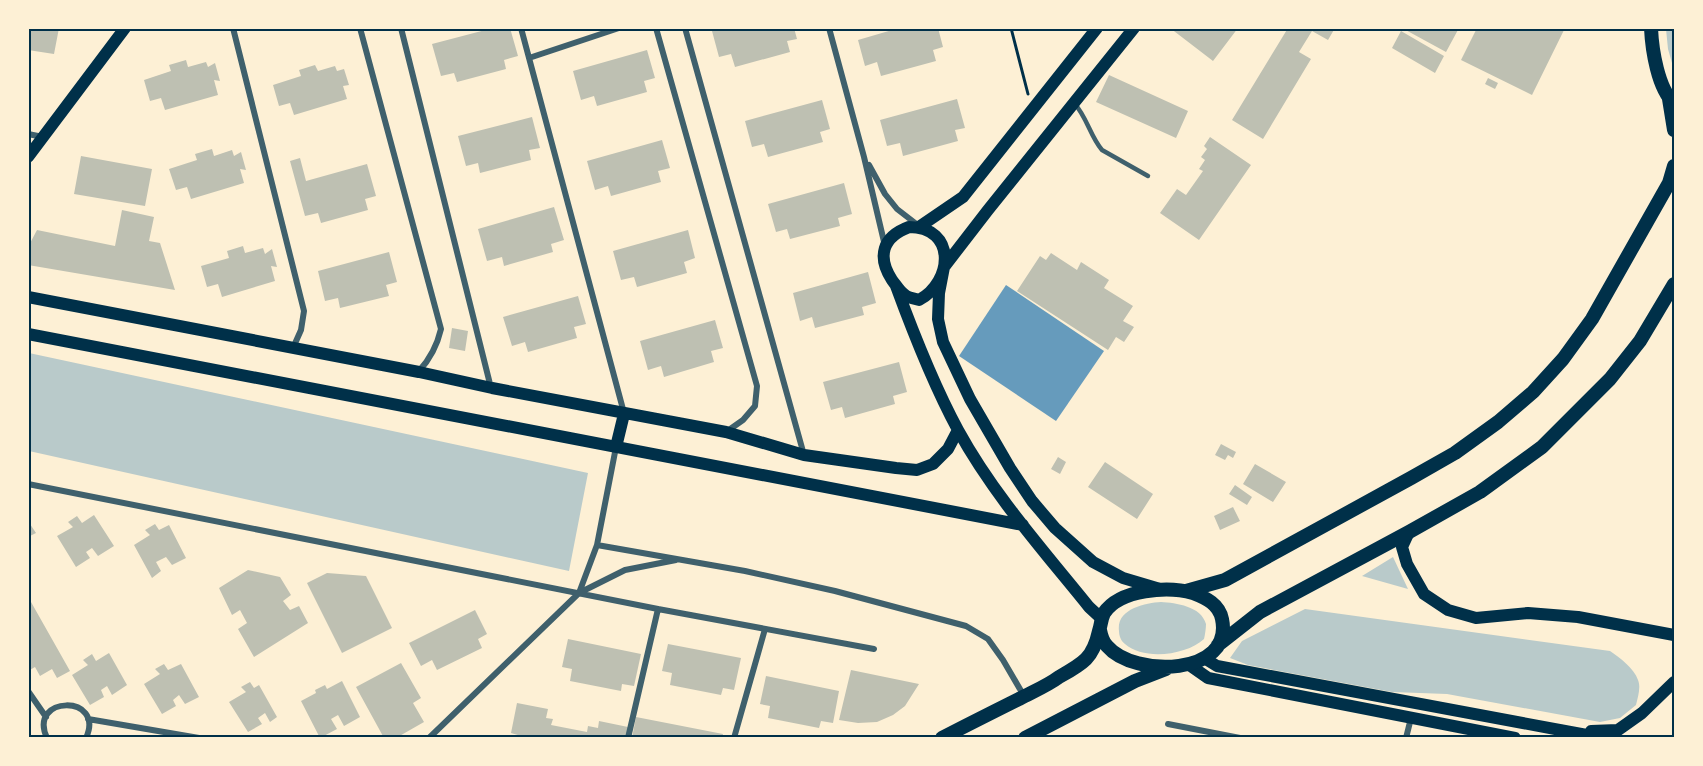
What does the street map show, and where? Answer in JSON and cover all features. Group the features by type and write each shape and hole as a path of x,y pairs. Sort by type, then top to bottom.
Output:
{"main road":[{"path":"28,157 125,28"},
{"path":"920,227 963,197 1097,28"},
{"path":"896,286 905,296 919,300 929,294 936,286 944,267 1134,28"},
{"path":"1650,31 1663,85 1672,101 1674,130"},
{"path":"942,738 1056,680 1086,659 1094,645 1105,612 1124,597 1140,592 1186,591 1225,580 1455,453 1498,422 1533,392 1563,359 1592,319 1669,183 1674,166"},
{"path":"1165,590 1123,578 1093,562 1055,528 1032,501 970,399 943,342 938,319 945,256 943,246 938,237 920,227 909,227 891,237 885,246 883,257 885,266 896,286 926,364 958,430 1023,525 1101,624 1106,645 1134,664 1172,667"},
{"path":"1218,645 1260,612 1480,492 1542,447 1610,379 1640,341 1674,284"},
{"path":"28,297 726,432 804,455 917,470 933,464 948,449 958,430"},
{"path":"28,334 1023,525"},
{"path":"616,447 624,414"},
{"path":"1409,532 1402,548 1407,564 1424,594 1448,610 1476,618 1528,613 1578,617 1674,635"},
{"path":"1025,738 1135,681 1172,667 1188,664 1211,653 1223,637 1222,618 1210,601 1186,591"},
{"path":"1204,658 1217,666 1603,738"},
{"path":"1188,664 1208,678 1515,738"},
{"path":"1578,732 1618,730 1642,713 1674,682"},
{"path":"1411,717 1415,704"}],"street":[{"path":"233,28 304,311 301,330 292,349"},
{"path":"360,28 441,329 437,345 419,372"},
{"path":"402,28 492,388"},
{"path":"521,28 624,414"},
{"path":"529,58 619,28"},
{"path":"656,28 757,386 755,406 743,420 726,432"},
{"path":"685,28 804,455"},
{"path":"829,28 864,157 885,246"},
{"path":"28,134 44,137"},
{"path":"864,157 885,194 897,208 920,227"},
{"path":"579,594 597,544 616,447"},
{"path":"28,484 579,594 874,649"},
{"path":"597,544 745,571 835,591 966,626 988,639 1024,696"},
{"path":"429,738 579,594 625,570 680,559"},
{"path":"628,738 658,609"},
{"path":"734,738 765,629"},
{"path":"28,691 46,717"},
{"path":"47,738 44,725 46,717 50,711 64,704 72,705 84,712 89,726 86,738"},
{"path":"1406,738 1411,717"},
{"path":"88,719 199,738"},
{"path":"1168,724 1240,738"}],"lane":[{"path":"1074,103 1082,111 1102,150 1148,176"}],"path":[{"path":"1011,28 1032,109"}],"shaded area":[{"path":"1666,29 1674,29 1674,70 1668,49"},
{"path":"29,353 588,473 569,571 29,451"},
{"path":"1393,557 1408,589 1362,576"},
{"path":"1161,602 1174,603 1194,609 1199,613 1206,624 1204,639 1187,649 1165,654 1143,653 1124,643 1119,633 1119,623 1122,617 1140,606"},
{"path":"1305,609 1610,651 1633,671 1638,680 1639,692 1636,705 1620,718 1600,722 1447,694 1392,692 1248,665 1230,658 1242,641"}],"water":[{"path":"1006,285 1104,351 1056,421 959,356"}],"building":[{"path":"28,28 59,28 54,54 28,50"},
{"path":"493,28 510,28 518,56 504,60 506,69 457,82 454,73 441,76 432,44"},
{"path":"721,28 794,28 797,39 787,41 790,52 735,67 731,54 719,57 712,31"},
{"path":"899,28 938,28 943,47 933,50 936,61 881,76 877,62 865,66 858,40"},
{"path":"1170,28 1238,28 1213,61"},
{"path":"1288,28 1335,28 1328,40 1312,31 1299,52 1311,59 1263,139 1232,120"},
{"path":"1402,28 1459,28 1446,52"},
{"path":"1477,28 1565,28 1532,95 1461,60"},
{"path":"1401,31 1444,56 1435,73 1392,48"},
{"path":"647,50 655,78 644,81 647,92 597,106 594,96 581,100 573,71"},
{"path":"186,60 188,67 206,62 208,67 215,63 220,81 214,80 218,95 165,110 161,98 150,101 144,80 171,71 169,65"},
{"path":"315,65 318,71 335,66 337,71 344,69 349,85 343,86 347,99 294,115 290,103 279,106 273,85 301,76 299,70"},
{"path":"1109,75 1188,111 1176,138 1096,102"},
{"path":"1488,78 1498,83 1495,89 1485,84"},
{"path":"957,99 965,128 955,130 958,141 903,156 900,143 887,146 880,120"},
{"path":"822,100 830,129 820,132 823,142 768,157 764,144 752,147 745,121"},
{"path":"532,117 540,148 529,150 531,160 480,173 478,163 466,166 458,136"},
{"path":"1210,137 1251,165 1199,240 1160,213 1177,189 1186,195 1203,171 1199,169 1205,160 1201,157 1207,149 1204,146"},
{"path":"662,140 670,168 658,171 661,182 611,196 608,186 595,190 587,161"},
{"path":"212,149 214,156 232,150 234,156 241,152 246,170 240,169 244,183 191,199 187,187 176,190 169,169 197,160 195,154"},
{"path":"81,156 152,169 145,206 74,194"},
{"path":"300,158 306,181 367,164 376,196 365,199 368,210 321,223 318,213 305,216 290,161"},
{"path":"844,183 852,214 838,218 840,226 790,239 787,229 776,232 768,204"},
{"path":"554,207 564,240 551,244 553,252 504,266 502,257 487,261 478,229"},
{"path":"122,210 154,217 149,241 160,243 175,290 28,265 28,247 37,230 115,246"},
{"path":"688,230 695,258 684,262 687,273 637,287 634,277 621,280 613,251"},
{"path":"243,246 245,253 263,248 265,254 272,249 277,267 271,266 275,281 222,297 218,284 207,287 201,266 229,258 227,251"},
{"path":"389,252 397,282 386,285 389,296 340,308 338,298 325,301 318,271"},
{"path":"1051,253 1077,270 1081,262 1109,280 1104,288 1133,306 1123,321 1134,327 1124,342 1116,337 1108,350 1017,291 1040,256 1046,260"},
{"path":"868,272 876,303 862,307 864,315 815,328 812,317 800,321 793,293"},
{"path":"578,296 586,324 574,327 577,338 528,352 525,342 512,346 503,317"},
{"path":"715,320 723,348 711,351 714,362 664,377 661,366 648,370 640,341"},
{"path":"452,328 468,331 465,351 449,348"},
{"path":"899,362 907,392 893,396 895,404 845,418 842,407 831,410 823,382"},
{"path":"1221,444 1236,452 1233,458 1228,455 1225,460 1215,455"},
{"path":"1058,457 1066,462 1060,474 1051,469"},
{"path":"1105,462 1153,494 1137,519 1088,487"},
{"path":"1255,464 1286,482 1273,502 1243,484"},
{"path":"1235,485 1252,497 1247,505 1229,494"},
{"path":"1233,507 1240,521 1220,530 1214,516"},
{"path":"94,515 114,546 98,556 92,548 86,552 90,558 76,567 57,536 73,527 68,522 77,516 82,523"},
{"path":"28,521 36,533 28,537"},
{"path":"155,524 159,530 169,525 186,558 172,565 166,557 156,562 161,571 152,578 134,545 150,535 145,530"},
{"path":"248,570 280,577 291,595 283,601 290,610 299,606 308,623 254,657 238,629 247,623 240,610 232,615 219,588"},
{"path":"327,573 366,576 392,628 342,653 307,583"},
{"path":"31,602 70,671 57,678 52,669 40,676 35,667 28,671 28,603"},
{"path":"475,610 487,634 478,639 482,648 437,670 432,660 421,666 409,643"},
{"path":"568,639 641,654 634,686 622,684 621,691 570,681 572,669 562,667"},
{"path":"668,644 741,658 734,690 723,688 721,695 670,685 672,673 662,671"},
{"path":"109,653 127,685 112,695 107,686 101,690 104,697 90,705 72,675 88,665 83,660 92,654 96,661"},
{"path":"401,663 421,698 413,703 424,722 396,738 384,738 356,687"},
{"path":"164,664 168,670 181,664 199,697 185,704 179,695 173,700 176,706 162,714 144,684 160,674 155,669"},
{"path":"851,670 919,684 905,706 893,715 877,722 858,723 839,720"},
{"path":"766,676 839,691 833,723 821,721 819,728 768,718 770,706 760,704"},
{"path":"342,681 360,717 344,726 338,715 331,719 337,729 320,738 301,701 325,685 327,689"},
{"path":"250,682 254,688 259,685 277,717 270,722 265,713 258,718 262,724 248,732 229,702 246,692 241,687"},
{"path":"517,703 548,709 546,718 553,719 551,725 587,732 588,726 598,728 599,721 628,727 626,738 528,738 511,733"},
{"path":"636,717 723,734 722,738 632,738"}]}
